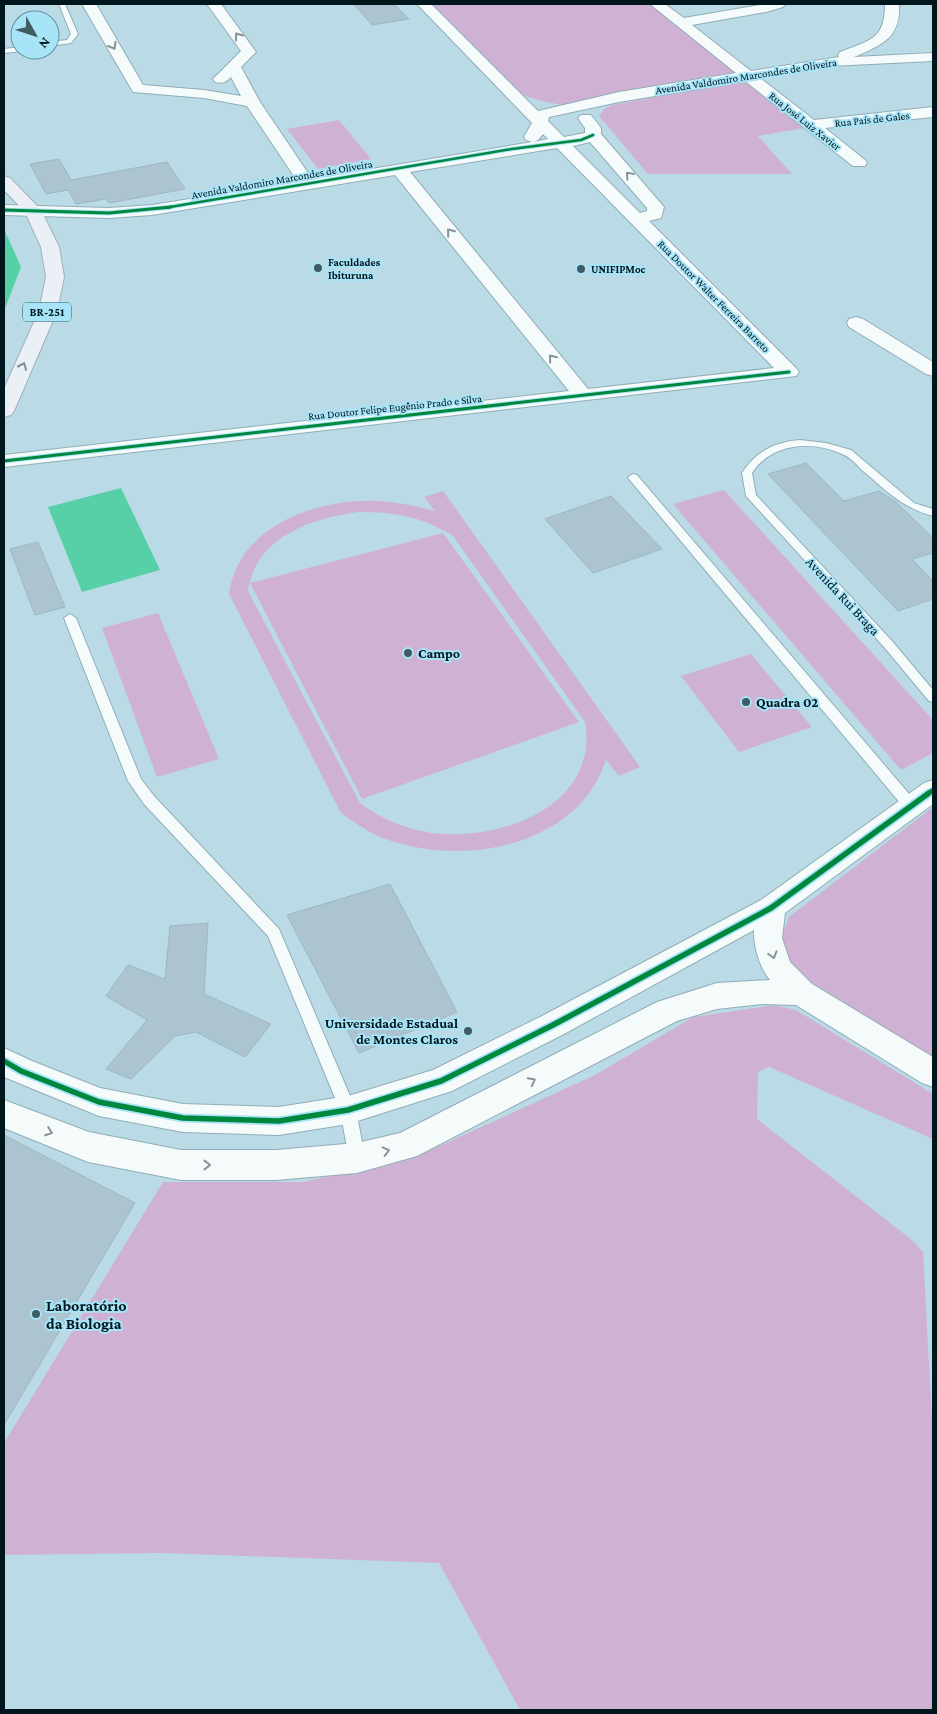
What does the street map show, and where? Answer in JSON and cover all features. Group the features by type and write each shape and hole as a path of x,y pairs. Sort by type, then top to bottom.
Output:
{"main road":[{"name":"BR-251","path":"4,181 33,210 50,247 55,277 48,311 4,411"}],"street":[{"path":"89,4 138,89 204,94 252,102"},
{"path":"204,94 249,52 214,4"},
{"name":"Rua Doutor Walter Ferreira Barreto","path":"424,4 539,123 561,142 789,372"},
{"name":"Rua José Luiz Xavier","path":"657,4 858,163"},
{"path":"681,23 766,8 778,4"},
{"path":"830,62 877,42 888,31 894,19 892,4"},
{"path":"877,42 882,50 910,58"},
{"name":"Avenida Valdomiro Marcondes de Oliveira","path":"512,149 535,134 540,119 544,114 561,109 746,74 830,62 933,57"},
{"path":"233,66 252,102 308,185"},
{"path":"224,97 238,94 244,87"},
{"name":"Rua Doutor Walter Ferreira Barreto","path":"505,88 523,99 586,118"},
{"name":"Avenida Valdomiro Marcondes de Oliveira","path":"586,118 594,108 619,97"},
{"name":"Rua País de Gales","path":"811,125 933,112"},
{"path":"586,118 592,128 593,135 656,207 655,214 638,219"},
{"name":"Avenida Valdomiro Marcondes de Oliveira","path":"5,210 109,213 152,210 512,149 580,140 593,135"},
{"path":"398,169 583,396"},
{"path":"622,203 640,203 649,198"},
{"path":"856,323 933,370"},
{"name":"Rua Doutor Felipe Eugênio Prado e Silva","path":"4,462 789,372"},
{"path":"4,1061 21,1071 99,1102 183,1118 279,1121 348,1110 441,1081 553,1025 772,908 922,798"},
{"path":"772,908 768,938 777,968 801,993 933,1073"},
{"path":"4,1114 88,1147 181,1165 276,1165 357,1158 406,1146 668,1011 717,996 762,992 801,993"}],"lane":[{"path":"60,43 69,42 75,34 62,4"},
{"name":"Avenida Rui Braga","path":"933,513 910,505 847,452 826,446 800,443 787,444 765,453 754,462 747,473 751,496 888,644 933,698"},
{"path":"633,477 922,798"},
{"path":"70,618 135,780 149,800 274,932 348,1110 357,1158"}],"shaded area":[{"path":"428,4 650,4 736,72 563,105 535,99 509,87"},
{"path":"741,81 747,82 806,128 758,136 792,174 648,174 599,116 604,109 612,105"},
{"path":"339,120 371,159 318,169 287,129"},
{"path":"4,229 21,267 4,311"},
{"path":"121,488 160,570 82,592 48,507"},
{"path":"724,490 933,720 933,753 901,770 673,504"},
{"path":"443,491 640,767 619,776 606,760 593,788 573,811 549,828 522,840 492,848 462,851 431,849 402,844 370,832 341,813 229,594 236,570 248,550 264,533 284,520 307,511 355,501 393,502 435,511 424,497","holes":["359,512 372,512 420,520 453,536 585,722 585,752 576,777 559,798 537,814 511,825 482,832 453,834 426,832 408,827 391,821 360,803 248,591 253,572 262,557 274,544 288,534 305,525 323,519"]},
{"name":"Campo","path":"443,533 579,722 362,799 250,583"},
{"path":"158,613 219,759 157,777 102,628"},
{"name":"Quadra 02","path":"751,654 812,727 739,752 681,676"},
{"path":"933,807 933,1057 809,981 785,961 780,940 789,917"},
{"path":"774,1005 796,1010 933,1094 933,1139 769,1067 758,1072 757,1119 912,1240 923,1252 933,1439 933,1710 520,1710 439,1563 160,1553 4,1555 4,1443 163,1182 303,1182 420,1155 595,1075 693,1017"}],"building":[{"path":"354,4 394,4 409,19 372,25"},
{"path":"59,159 71,180 167,162 185,189 109,203 106,199 76,204 68,190 46,194 30,164"},
{"path":"806,463 844,501 879,491 895,501 933,538 933,553 912,559 933,581 933,599 898,611 768,474"},
{"path":"611,496 662,549 593,573 545,519"},
{"path":"38,542 65,607 35,615 10,549"},
{"path":"390,884 457,1012 359,1053 287,915"},
{"path":"208,923 204,994 271,1024 245,1057 196,1032 175,1036 131,1079 106,1069 147,1020 106,996 128,965 165,979 170,926"},
{"name":"Laboratório da Biologia","path":"4,1135 135,1203 4,1425"}],"cycle path":[{"path":"4,210 109,213 152,210 512,149 581,140 593,135"},
{"path":"4,461 789,372"},
{"path":"4,1061 21,1071 99,1102 183,1118 279,1121 348,1110 441,1081 553,1025 771,908 933,790"}],"place":[{"name":"Faculdades Ibituruna","path":"318,268"},
{"name":"UNIFIPMoc","path":"581,269"},
{"name":"Campo","path":"408,653"},
{"name":"Quadra 02","path":"746,702"},
{"name":"Universidade Estadual de Montes Claros","path":"468,1031"},
{"name":"Laboratório da Biologia","path":"36,1314"}]}
